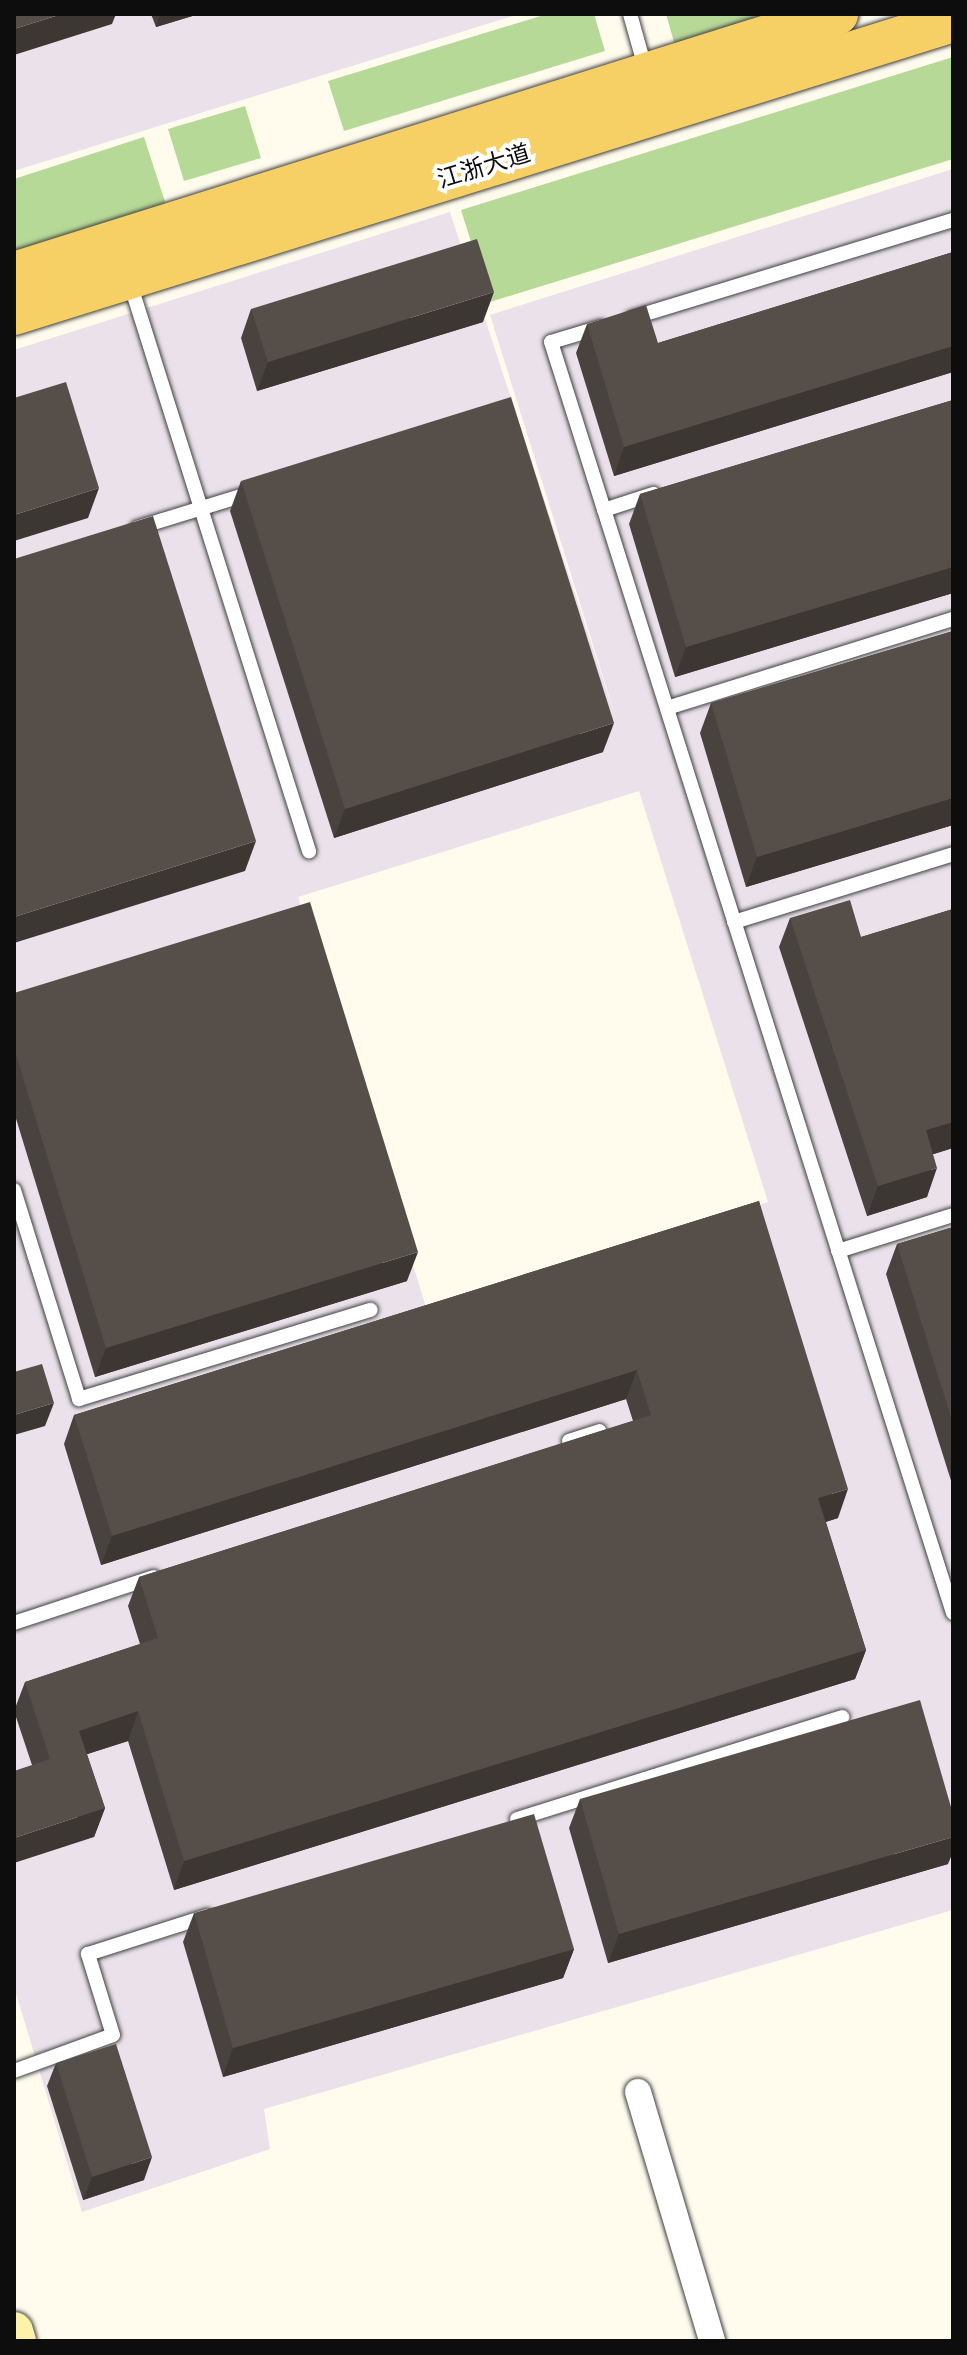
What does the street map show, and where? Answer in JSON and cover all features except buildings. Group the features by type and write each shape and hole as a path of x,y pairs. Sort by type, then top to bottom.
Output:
{"main road":[{"name":"江浙大道","path":"14,314 123,259 647,74 837,14"},
{"name":"江浙大道","path":"14,273 123,259 953,21"},
{"path":"14,2331 17,2341"}],"street":[{"path":"638,2092 712,2341"}],"lane":[{"path":"630,14 647,74"},
{"path":"953,220 551,342 838,1251 948,1583 953,1613"},
{"path":"123,259 309,851"},
{"path":"115,534 261,490"},
{"path":"604,510 665,491"},
{"path":"667,708 953,619"},
{"path":"734,922 953,854"},
{"path":"14,1190 79,1399 371,1310"},
{"path":"838,1251 953,1215"},
{"path":"554,1446 599,1431"},
{"path":"14,1623 164,1574"},
{"path":"495,1826 842,1717"},
{"path":"14,2071 113,2035 88,1954 223,1911"}],"shaded area":[{"path":"14,14 519,14 14,171"},
{"path":"953,169 953,1910 264,2109 270,2149 82,2212 14,1987 14,350 450,212 618,725 490,315","holes":["639,791 768,1202 427,1310 298,897"]}],"green space":[{"path":"547,14 594,14 605,51 344,131 328,81"},
{"path":"666,14 789,14 676,49"},
{"path":"953,57 953,159 490,302 461,210"},
{"path":"245,106 261,158 184,181 168,129"},
{"path":"144,137 166,205 14,254 14,179"}]}
